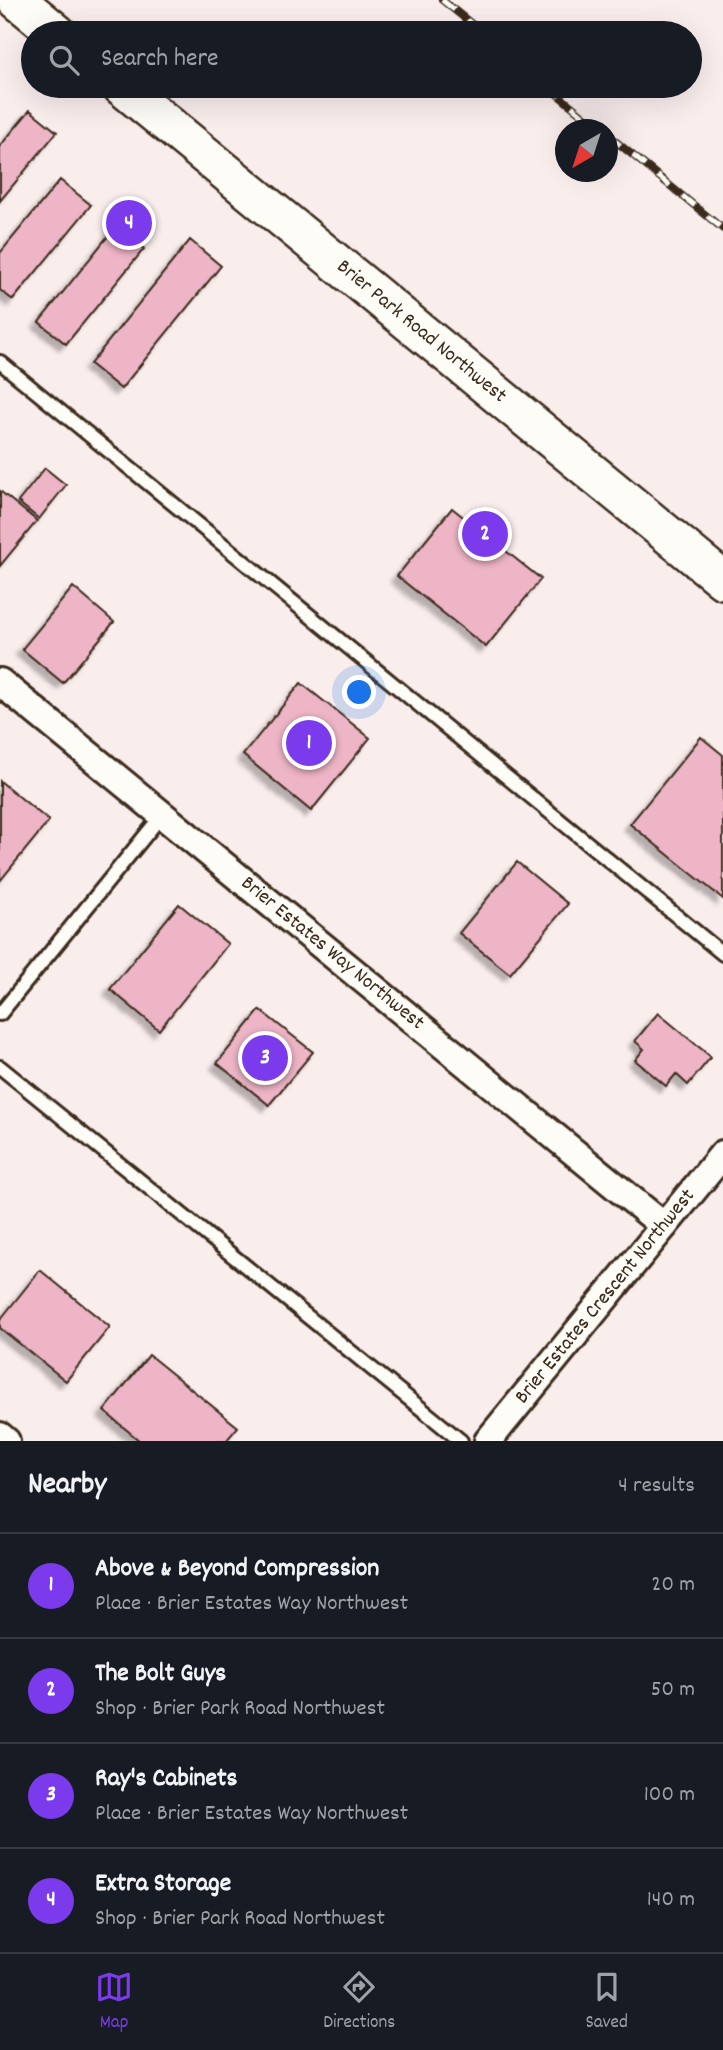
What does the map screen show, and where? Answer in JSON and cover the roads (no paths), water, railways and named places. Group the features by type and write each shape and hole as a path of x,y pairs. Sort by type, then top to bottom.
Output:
{"street":[{"path":"16,0 42,21"},
{"name":"Brier Park Road Northwest","path":"136,98 723,580"},
{"name":"Brier Estates Way Northwest","path":"0,682 664,1226"},
{"name":"Brier Estates Crescent Northwest","path":"488,1441 723,1154"},
{"path":"0,1436 6,1441"}],"lane":[{"path":"0,362 723,954"},
{"path":"0,1014 162,815"},
{"path":"0,1067 461,1441"}],"railway":[{"path":"442,0 468,21"},
{"path":"562,98 588,119"},
{"path":"618,143 723,229"}],"place":[{"name":"Extra Storage","path":"129,223"},
{"name":"The Bolt Guys","path":"485,534"},
{"name":"Above & Beyond Compression","path":"309,743"},
{"name":"Ray's Cabinets","path":"265,1058"}]}
